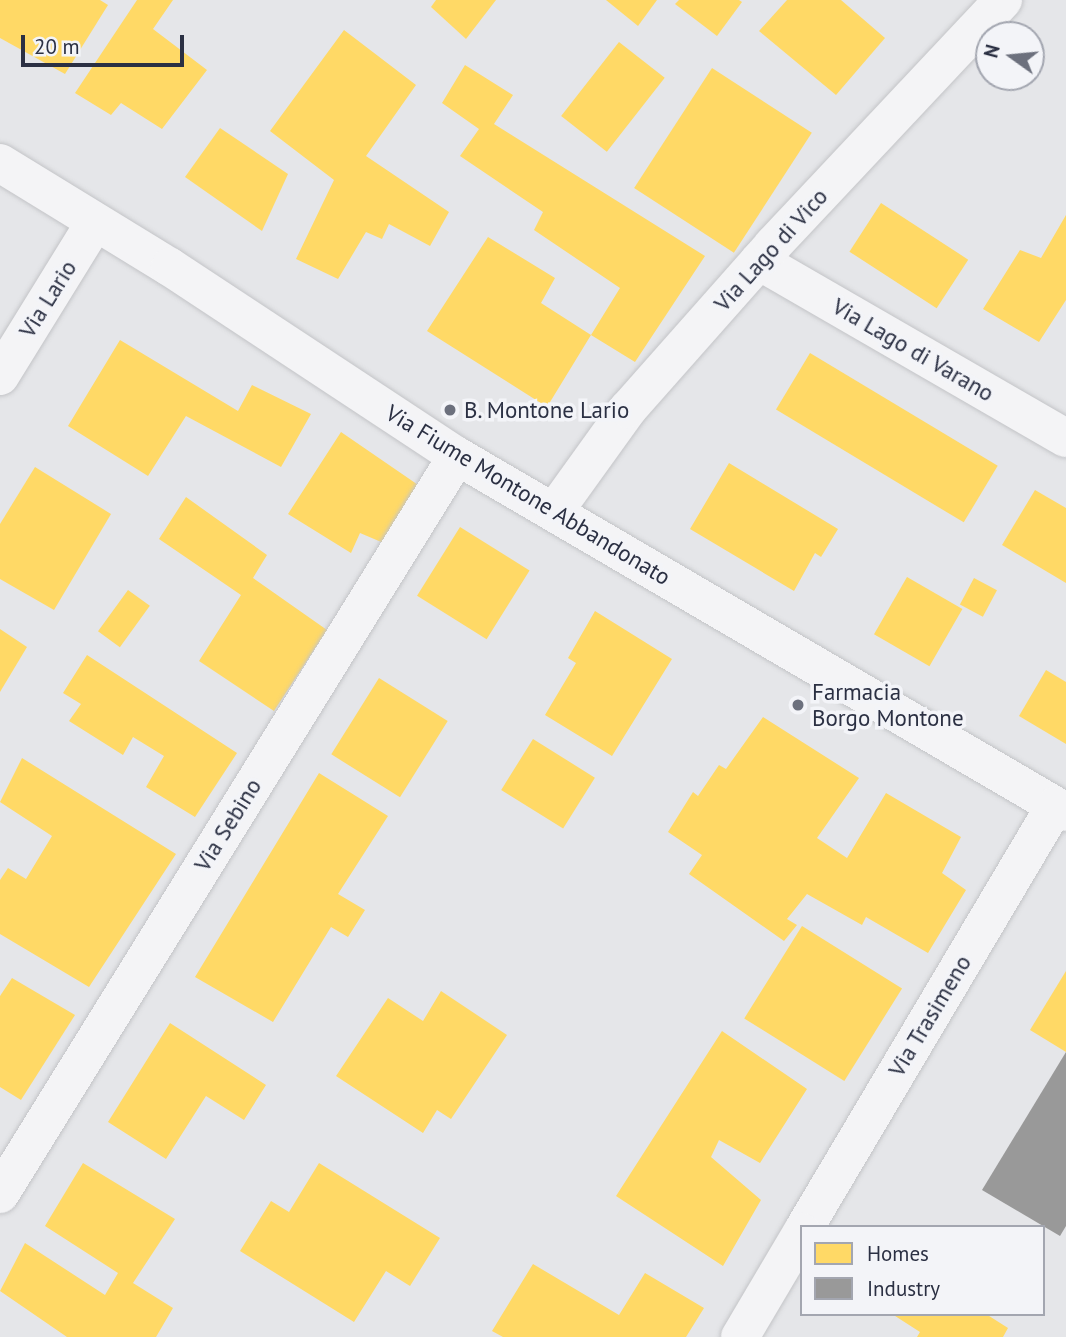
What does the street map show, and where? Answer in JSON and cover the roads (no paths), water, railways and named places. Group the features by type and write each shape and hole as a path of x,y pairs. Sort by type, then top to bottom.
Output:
{"street":[{"name":"Via Lago di Vico","path":"554,512 628,409 759,261 1003,0"},
{"name":"Via Fiume Montone Abbandonato","path":"0,163 457,456 1061,809"},
{"name":"Via Lario","path":"0,376 95,222"},
{"name":"Via Lago di Varano","path":"759,261 1066,438"},
{"name":"Via Sebino","path":"0,1194 457,456"},
{"name":"Via Trasimeno","path":"806,1225 1061,809"},
{"path":"740,1337 800,1235"}],"place":[{"name":"B. Montone Lario","path":"450,410"},
{"name":"Farmacia Borgo Montone","path":"798,705"}]}
